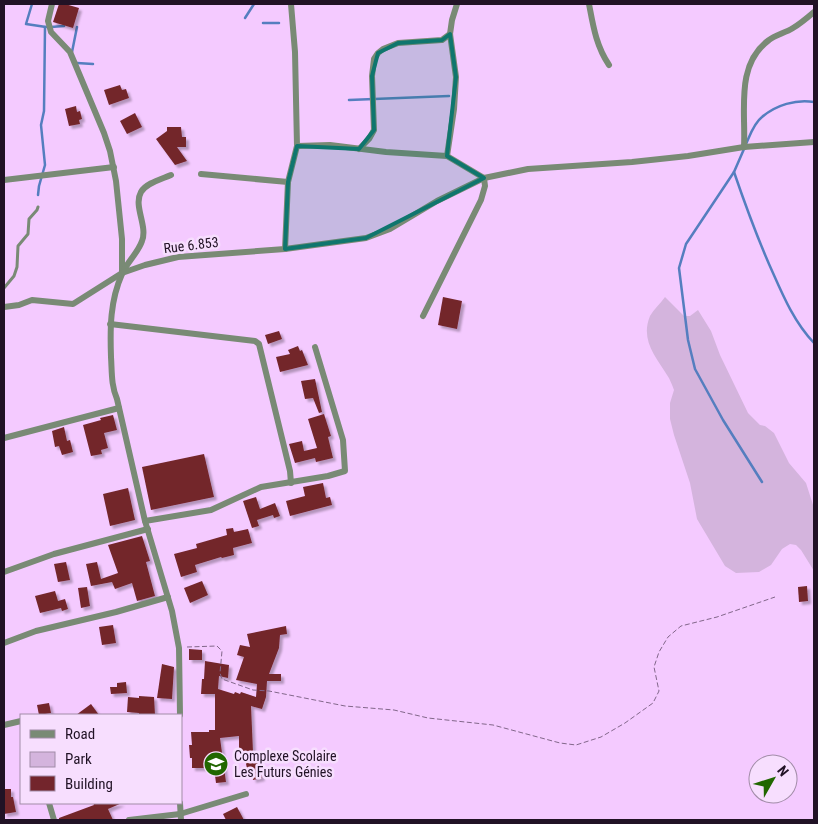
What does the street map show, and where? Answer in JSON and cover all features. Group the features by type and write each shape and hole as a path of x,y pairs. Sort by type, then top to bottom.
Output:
{"street":[{"path":"52,4 48,21 51,32 70,52 104,133 114,167 122,239 122,273"},
{"path":"285,248 288,182 297,146 291,4"},
{"path":"447,156 454,109 456,77 450,34 457,4"},
{"path":"589,4 595,36 609,65"},
{"path":"744,147 745,82 749,65 758,50 770,39 795,27 814,12"},
{"path":"359,149 369,139 374,130 372,76 374,59 378,53 398,43 442,40 450,34"},
{"name":"Rue 6.853","path":"4,307 19,305 32,300 73,304 122,273 178,257 285,248 366,238 390,229 437,201 484,178 528,169 632,162 744,147 814,142"},
{"path":"297,146 330,145 447,156 484,178 485,186 481,200 423,316"},
{"path":"4,180 114,167"},
{"path":"170,174 143,189 139,195 143,240 122,273 114,298 110,324 112,388 119,408 145,521 168,597 179,648 180,714"},
{"path":"201,174 288,182"},
{"path":"110,324 255,341 259,344 290,471 291,483"},
{"path":"145,521 211,510 261,487 328,476 345,471 343,440 315,347"},
{"path":"4,438 119,408"},
{"path":"4,572 54,554 148,529"},
{"path":"4,643 36,631 116,612 168,597"},
{"path":"4,725 20,721"},
{"path":"129,820 181,817 246,794"},
{"path":"49,804 54,820"},
{"path":"180,804 181,817"}],"lane":[{"path":"4,288 14,276 17,267 18,246 28,234 29,219 38,210 38,207"}],"path":[{"path":"179,648 217,646 222,651 220,673 222,679 253,690 268,691 345,706 394,710 428,718 493,725 560,743 576,745 609,732 625,723 653,702 659,691 654,667 659,652 668,637 681,626 717,617 776,597"}],"highlighted area":[{"path":"450,34 456,77 447,156 484,178 366,238 285,249 288,182 297,146 359,149 374,130 372,76 378,53 398,43 442,40"}],"green space":[{"path":"665,297 684,316 690,316 698,310 711,331 720,355 748,413 760,425 765,426 774,433 789,463 806,483 814,508 814,571 801,550 796,545 790,544 782,549 771,565 759,572 736,573 725,566 697,519 690,483 670,419 670,403 674,390 669,378 654,355 648,340 647,325 650,316"}],"building":[{"path":"59,4 79,8 73,28 53,22"},
{"path":"120,85 122,90 126,89 129,98 109,105 104,90"},
{"path":"76,106 77,112 80,111 82,119 79,120 80,124 69,126 65,109"},
{"path":"135,113 142,127 127,134 120,121"},
{"path":"167,127 181,127 182,137 186,137 186,147 177,147 187,161 175,165 156,139 167,131"},
{"path":"443,297 462,301 457,329 438,325"},
{"path":"279,331 282,339 268,344 265,335"},
{"path":"298,346 300,351 302,350 308,365 280,372 276,357 290,354 288,350"},
{"path":"315,379 322,412 319,413 313,398 305,399 301,381"},
{"path":"324,414 331,436 328,437 333,458 316,462 315,458 295,463 289,444 302,441 304,451 317,448 308,419"},
{"path":"113,415 117,430 104,433 108,448 101,450 102,454 91,456 83,425"},
{"path":"64,427 67,441 70,440 73,452 62,455 59,446 55,447 52,431"},
{"path":"204,454 214,497 151,510 142,467"},
{"path":"323,483 326,498 330,497 332,505 290,516 286,501 305,496 303,487"},
{"path":"128,488 135,520 110,526 103,494"},
{"path":"256,497 260,509 275,503 280,516 274,518 273,515 257,520 259,526 252,528 243,501"},
{"path":"233,528 234,532 248,529 252,543 233,548 234,555 195,565 197,572 181,577 174,554 197,548 196,544 227,535 226,529"},
{"path":"142,536 150,561 146,562 155,596 137,601 132,583 115,589 112,582 91,586 86,564 97,562 101,579 118,573 108,545"},
{"path":"66,562 70,580 58,582 54,564"},
{"path":"202,581 208,595 190,603 184,588"},
{"path":"807,586 808,601 799,602 798,587"},
{"path":"87,587 90,606 81,608 78,588"},
{"path":"55,591 58,601 65,599 68,609 62,611 61,608 40,613 35,596"},
{"path":"113,625 116,643 102,645 99,627"},
{"path":"286,626 287,634 280,635 279,648 269,674 281,674 281,681 267,681 266,697 262,709 251,706 253,752 257,757 262,778 253,780 252,772 248,773 243,750 239,751 239,736 220,738 226,782 216,783 214,768 192,768 192,758 190,758 191,732 215,730 215,694 201,694 205,661 229,665 228,678 219,676 218,689 234,694 235,692 240,694 241,692 256,697 257,684 236,680 244,657 237,655 240,645 250,647 247,634"},
{"path":"189,649 202,650 202,660 189,660"},
{"path":"162,664 174,667 172,699 157,698"},
{"path":"126,682 127,693 111,694 110,687 117,687 117,683"},
{"path":"139,696 154,697 155,714 127,712 128,697 139,698"},
{"path":"49,703 51,713 39,714 37,705"},
{"path":"91,704 98,714 77,714"},
{"path":"4,789 11,789 11,797 13,797 16,812 4,814"},
{"path":"120,804 108,809 113,820 59,820 59,818 94,805"},
{"path":"237,807 244,820 226,820 223,814"}],"waterway":[{"path":"32,4 26,24 46,27"},
{"path":"245,18 254,4"},
{"path":"263,23 279,23"},
{"path":"51,27 64,26"},
{"path":"38,195 45,165 41,125 44,111 45,27"},
{"path":"72,52 77,27"},
{"path":"77,63 93,64"},
{"path":"349,100 449,96"},
{"path":"746,144 757,122 768,113 780,106 793,102 814,102"},
{"path":"744,149 734,172 686,244 679,268 688,340 695,369 723,420 762,482"},
{"path":"734,172 757,236 781,292 790,310 814,343"}],"place":[{"name":"Complexe Scolaire Les Futurs Génies","path":"216,764"}]}
